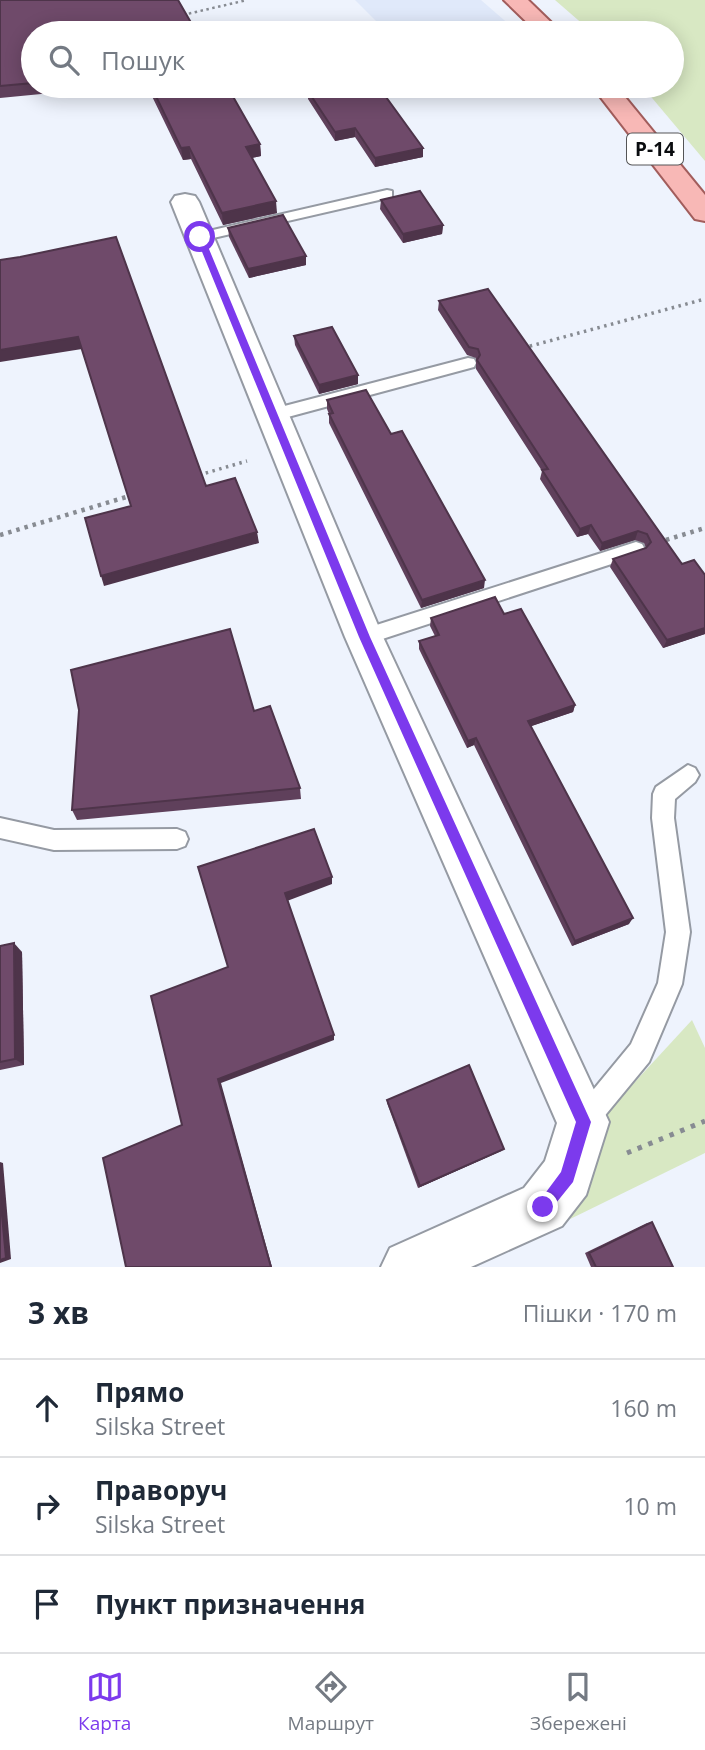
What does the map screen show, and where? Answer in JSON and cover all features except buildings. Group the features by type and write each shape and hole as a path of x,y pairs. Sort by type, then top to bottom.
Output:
{"main road":[{"path":"516,0 538,21"},
{"name":"Р-14","path":"614,98 705,213"}],"street":[{"path":"192,220 364,637 583,1122 567,1176 543,1207 409,1267"}],"lane":[{"path":"192,220 387,194"},
{"path":"280,432 468,363"},
{"path":"364,637 636,549"},
{"path":"583,1122 640,1053 670,984 678,932 663,818 664,794 688,775"},
{"path":"0,828 54,840 177,839"}],"path":[{"path":"184,15 247,0"},
{"path":"468,363 705,299"},
{"path":"196,476 280,432"},
{"path":"0,535 144,492"},
{"path":"567,1176 705,1121"}],"shaded area":[{"path":"355,0 481,0 505,21 376,21"}],"green space":[{"path":"555,0 705,0 705,161 652,98 684,98 684,21 579,21"},
{"path":"692,1020 705,1048 705,1153 562,1223 598,1122"}],"route":[{"path":"200,237 364,637 583,1122 567,1176 543,1207"}]}
